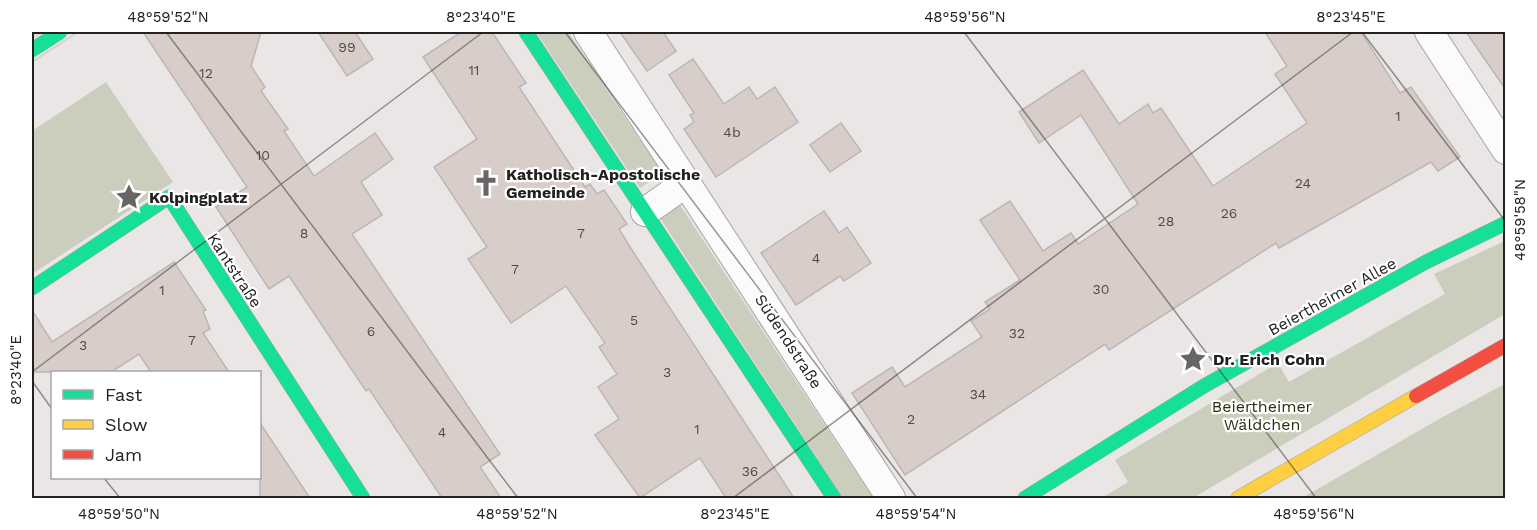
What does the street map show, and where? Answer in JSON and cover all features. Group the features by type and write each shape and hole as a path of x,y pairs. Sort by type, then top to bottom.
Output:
{"street":[{"path":"32,50 60,32"},
{"path":"526,32 834,498"},
{"name":"Südendstraße","path":"588,32 891,498"},
{"path":"1429,32 1506,150"},
{"path":"645,212 686,183"},
{"name":"Kantstraße","path":"32,288 169,197 363,498"},
{"name":"Beiertheimer Allee","path":"1025,498 1204,386 1426,262 1506,223"},
{"path":"1238,498 1506,345"}],"green space":[{"path":"536,32 568,32 662,173 640,188"},
{"path":"106,82 173,182 32,274 32,131"},
{"path":"680,205 873,498 843,498 660,218"},
{"name":"Beiertheimer Wäldchen","path":"1505,241 1505,314 1193,498 1102,498 1128,482 1115,460 1278,363 1289,382 1445,294 1434,274"},
{"path":"1505,384 1505,498 1302,498 1441,418"}],"building":[{"path":"143,32 261,32 251,66 265,87 261,91 288,129 284,131 314,176 375,133 393,159 361,182 382,215 352,234 500,454 480,467 501,498 442,498 369,389 366,391 289,276 269,289 216,207 247,187"},
{"path":"318,32 355,32 373,59 347,76"},
{"path":"461,32 492,32 526,83 519,87 585,187 590,184 597,194 604,190 627,224 619,229 794,498 726,498 700,458 640,498 595,435 619,419 598,387 617,374 599,347 605,343 566,286 511,323 468,259 487,247 434,167 477,139 423,57"},
{"path":"620,32 663,32 676,51 647,71"},
{"path":"1265,32 1361,32 1400,93 1411,87 1460,157 1438,171 1431,162 1279,248 1276,243 1109,350 1105,344 905,475 852,393 892,367 905,387 982,337 971,321 990,309 985,302 1020,280 980,220 1010,201 1043,251 1071,233 1078,244 1138,204 1081,115 1039,143 1019,112 1083,70 1119,124 1148,104 1153,113 1161,108 1213,186 1307,123 1275,74 1287,66"},
{"path":"1466,32 1506,32 1506,90"},
{"path":"693,59 724,104 749,87 757,99 775,87 798,122 716,177 684,129 694,122 690,115 694,113 669,75"},
{"path":"841,123 861,151 830,172 810,145"},
{"path":"824,211 839,233 847,227 871,263 844,281 840,276 796,305 761,253"},
{"path":"174,262 206,310 203,311 210,329 203,333 228,371 150,371 139,354 113,371 32,372 32,310 52,342"},
{"path":"261,424 310,498 260,498 261,479"}],"tram line":[{"path":"32,38 42,32"},
{"path":"32,62 78,32"}],"traffic: fast":[{"path":"32,50 60,32"},
{"path":"526,32 834,498"},
{"path":"32,288 169,197 363,498"},
{"path":"1025,498 1204,386 1426,262 1506,223"}],"traffic: slow":[{"path":"1238,498 1416,396"}],"traffic: jam":[{"path":"1416,396 1506,345"}],"place":[{"name":"Katholisch-Apostolische Gemeinde","path":"486,183"},
{"name":"Kolpingplatz","path":"129,197"},
{"name":"Dr. Erich Cohn","path":"1193,359"}]}
